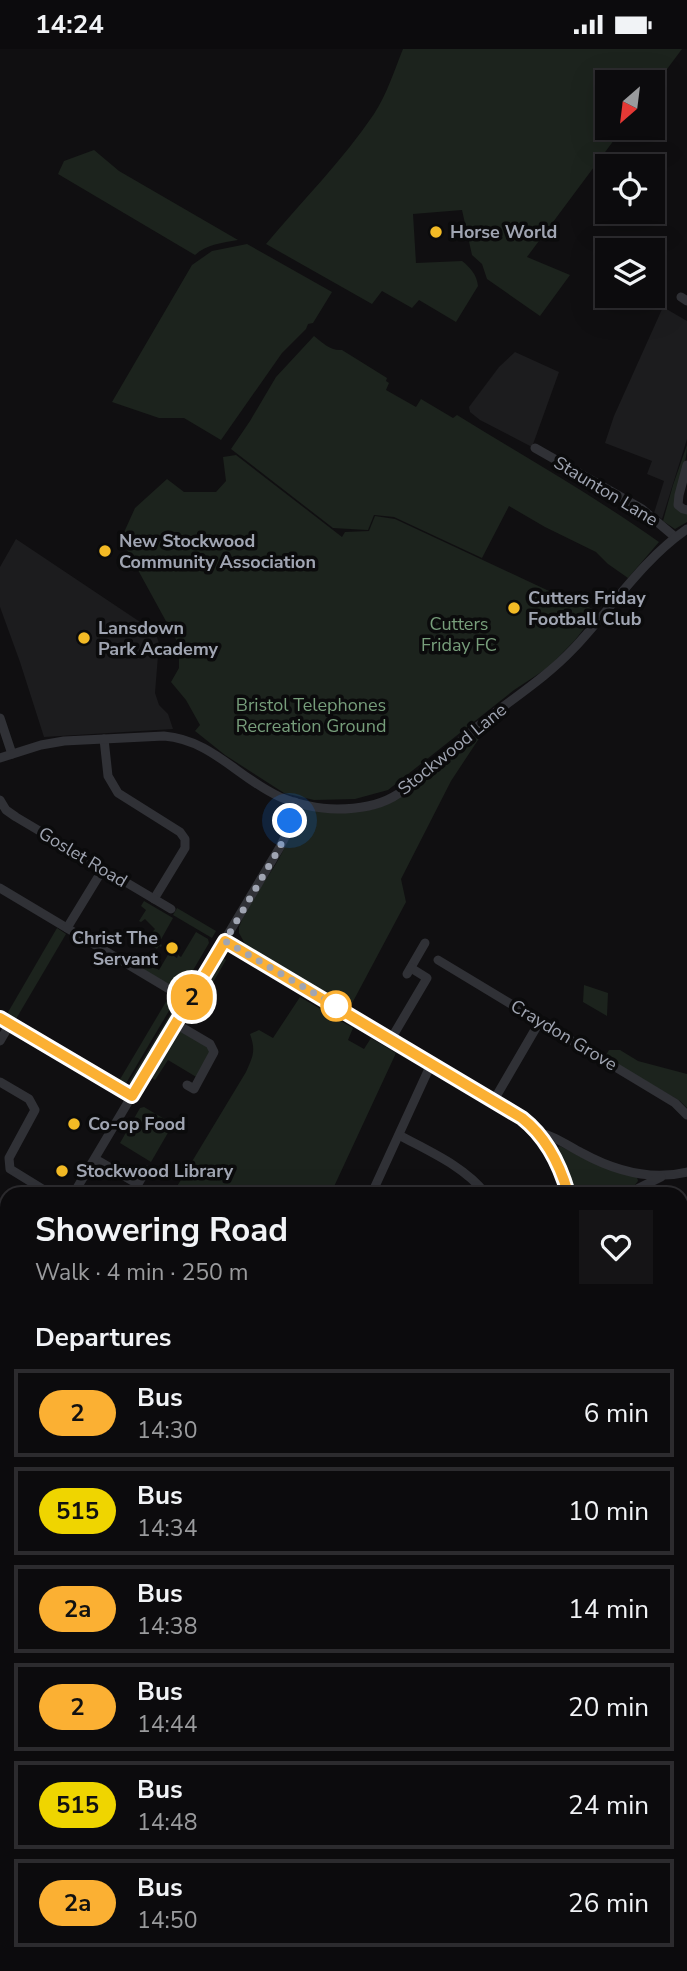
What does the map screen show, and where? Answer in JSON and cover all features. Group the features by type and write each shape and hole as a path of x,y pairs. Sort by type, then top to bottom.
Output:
{"street":[{"name":"Staunton Lane","path":"535,448 642,509 675,537"},
{"path":"687,465 678,505 687,510"},
{"name":"Stockwood Lane","path":"0,758 41,745 164,736 190,740 264,789 295,803 335,809 379,803 394,796 434,766 499,709 550,673 664,546 687,529"},
{"path":"0,718 12,754"},
{"path":"104,739 108,776 118,793 180,832 185,839 185,848 154,899"},
{"name":"Goslet Road","path":"0,800 6,810 16,817 171,909"},
{"path":"78,1187 285,839 295,803"},
{"path":"67,928 103,869"},
{"path":"0,888 189,1001"},
{"path":"225,941 522,1118 538,1133 557,1164 566,1187"},
{"path":"391,1039 427,978 409,971 425,943"},
{"name":"Craydon Grove","path":"438,960 675,1103 687,1115"},
{"path":"0,1018 132,1096"},
{"path":"494,1100 540,1021"},
{"path":"0,1041 10,1024"},
{"path":"176,1024 210,1044 215,1052 194,1089 187,1085"},
{"path":"375,1187 432,1062"},
{"path":"0,1082 29,1099 35,1108 9,1158 9,1167 13,1173 38,1187"},
{"path":"538,1133 557,1139 609,1165 662,1177"},
{"path":"399,1135 464,1172 480,1187"},
{"path":"95,1159 138,1184 146,1170"},
{"path":"641,1187 662,1177 687,1172"}],"shaded area":[{"path":"663,308 687,321 687,439 662,519 654,513 664,481 647,474 652,461 605,443 614,416"},
{"path":"515,352 559,372 532,447 480,420 470,412 469,407 499,367"},
{"name":"Lansdown Park Academy","path":"16,539 155,632 159,643 155,693 159,705 168,714 173,729 44,737 0,607 0,567"}],"green space":[{"path":"403,49 682,49 665,72 595,70 595,140 614,140 604,154 595,154 595,166 527,257 570,275 540,316 487,279 482,264 472,255 462,210 413,214 416,263 462,261 476,278 478,286 456,322 419,300 412,308 382,291 372,304 266,244 362,131 387,90"},
{"path":"94,150 119,171 238,240 210,246 195,255 58,174 64,161"},
{"path":"247,244 332,292 313,323 308,324 282,353 221,440 184,418 159,418 112,402 192,265 212,251"},
{"path":"314,336 327,346 342,350 387,378 389,383 386,390 416,407 421,399 453,418 457,415 659,542 628,578 596,552 509,506 482,558 394,517 374,515 368,530 333,528 231,449 276,377"},
{"path":"687,445 675,499 687,513 687,522 675,529 663,521"},
{"path":"236,455 342,537 345,532 369,531 375,516 395,519 598,611 549,667 514,690 388,790 355,799 314,800 284,793 225,755 195,731 200,725 186,700 171,682 179,668 179,645 121,539 135,508 167,479 184,492 216,492 226,481 223,457"},
{"path":"474,734 480,737 451,781 401,879 406,902 349,1009 249,951 239,933 239,927 280,857 302,807 362,811 393,802 422,781"},
{"path":"144,901 173,918 159,943 161,947 157,949 145,942 145,936 149,936 155,929 145,919 139,921 146,910 141,906"},
{"path":"177,908 216,931 212,938 173,915"},
{"path":"57,928 66,934 16,1019 7,1014"},
{"path":"196,932 208,939 209,943 182,989 139,968 143,961 159,970 169,953 177,958 178,955 181,957"},
{"path":"221,957 226,960 192,1018 186,1015"},
{"path":"584,985 608,993 607,1016 583,1002"},
{"path":"170,995 176,999 125,1085 119,1081"},
{"path":"300,997 353,1028 348,1040 364,1049 371,1038 396,1053 334,1187 177,1187 246,1072 253,1053 250,1034 259,1030 273,1038"},
{"path":"176,1005 181,1008 134,1086 129,1082"},
{"path":"182,1030 211,1050 198,1078 168,1060 155,1080 149,1076 177,1031"},
{"path":"609,1050 620,1050 638,1061 687,1074 687,1108 680,1101 610,1060 606,1055"},
{"path":"144,1107 173,1124 151,1162 120,1143 140,1108"},
{"path":"560,1146 606,1168 637,1177 638,1181 632,1187 570,1187 557,1148"}],"bus line":[{"name":"2","path":"0,1018 132,1096 225,941 511,1110 531,1125 544,1140 566,1187"}],"place":[{"name":"Horse World","path":"436,232"},
{"name":"New Stockwood Community Association","path":"105,551"},
{"name":"Cutters Friday Football Club","path":"514,608"},
{"name":"Lansdown Park Academy","path":"84,638"},
{"name":"Christ The Servant","path":"172,948"},
{"name":"Co-op Food","path":"74,1124"},
{"name":"Stockwood Library","path":"62,1171"}],"route":[{"path":"290,821 280,847 225,941 336,1006"}],"park label":[{"name":"Cutters Friday FC","path":"459,634"},
{"name":"Bristol Telephones Recreation Ground","path":"311,716"}]}
